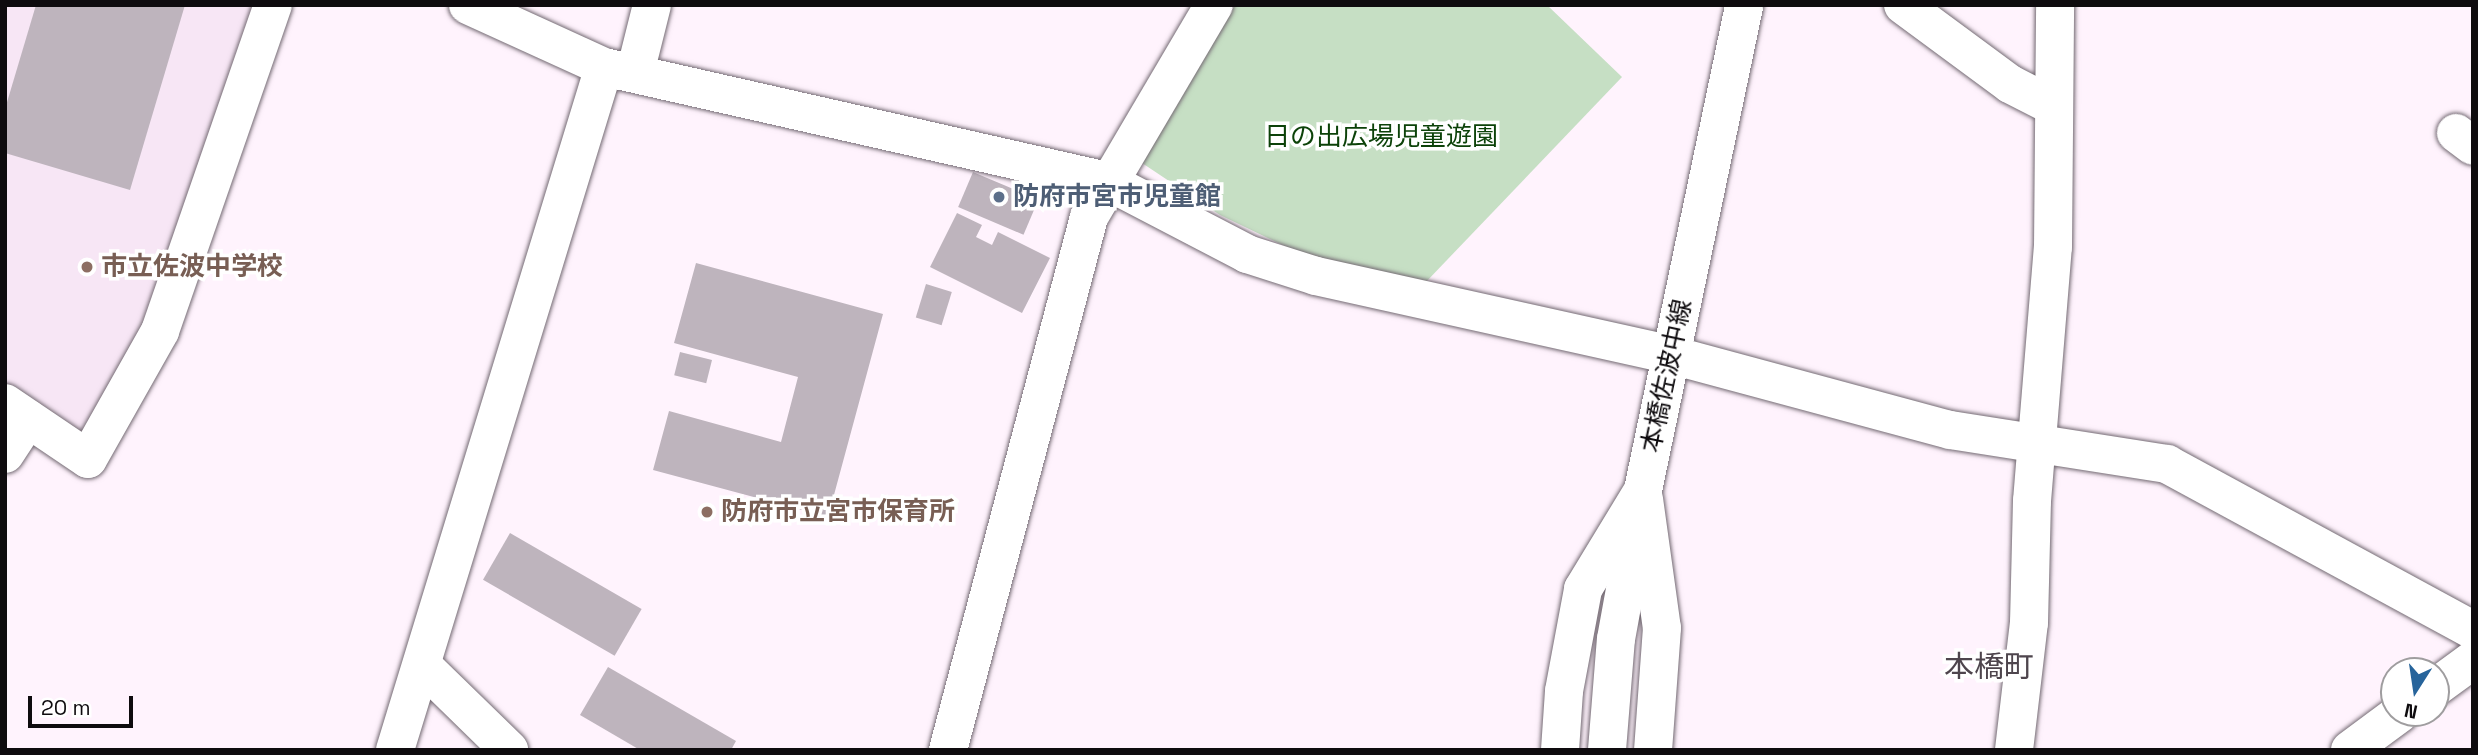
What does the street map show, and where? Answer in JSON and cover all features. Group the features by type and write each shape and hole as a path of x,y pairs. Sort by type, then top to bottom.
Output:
{"street":[{"path":"5,454 17,411 88,459 131,390 160,331 273,5"},
{"path":"468,5 619,70 1107,181 1247,254 1315,276 1672,355 1950,430 2167,464 2473,630"},
{"path":"395,750 619,70 652,5"},
{"path":"948,750 1088,217 1214,5"},
{"name":"本橋佐波中線","path":"1607,750 1616,639 1643,490 1744,5"},
{"path":"1903,5 2010,84 2053,106"},
{"path":"2014,750 2029,623 2038,445 2053,247 2055,5"},
{"path":"1560,750 1563,691 1583,589 1643,490"},
{"path":"1643,490 1662,628 1653,750"},
{"path":"2450,677 2473,660"},
{"path":"422,665 509,750"},
{"path":"2350,750 2381,727"}],"shaded area":[{"name":"市立佐波中学校","path":"5,5 256,5 146,330 90,430 64,434 5,389"}],"green space":[{"name":"日の出広場児童遊園","path":"1235,5 1547,5 1622,77 1425,283 1297,252 1220,215 1142,163"}],"building":[{"path":"36,5 185,5 130,190 5,153 5,109"},
{"path":"973,172 1038,200 1024,235 958,207"},
{"path":"957,213 982,225 976,237 992,245 998,232 1050,258 1022,313 930,267"},
{"path":"696,263 883,314 828,517 653,470 669,411 781,442 798,377 674,343"},
{"path":"926,284 952,292 942,325 916,317"},
{"path":"680,352 712,360 706,383 674,375"},
{"path":"510,533 642,609 615,656 483,580"},
{"path":"608,667 736,741 731,750 640,750 580,715"}],"place":[{"name":"防府市宮市児童館","path":"999,197"},
{"name":"市立佐波中学校","path":"87,267"},
{"name":"防府市立宮市保育所","path":"707,512"}],"district":[{"name":"本橋町","path":"1989,667"}]}
